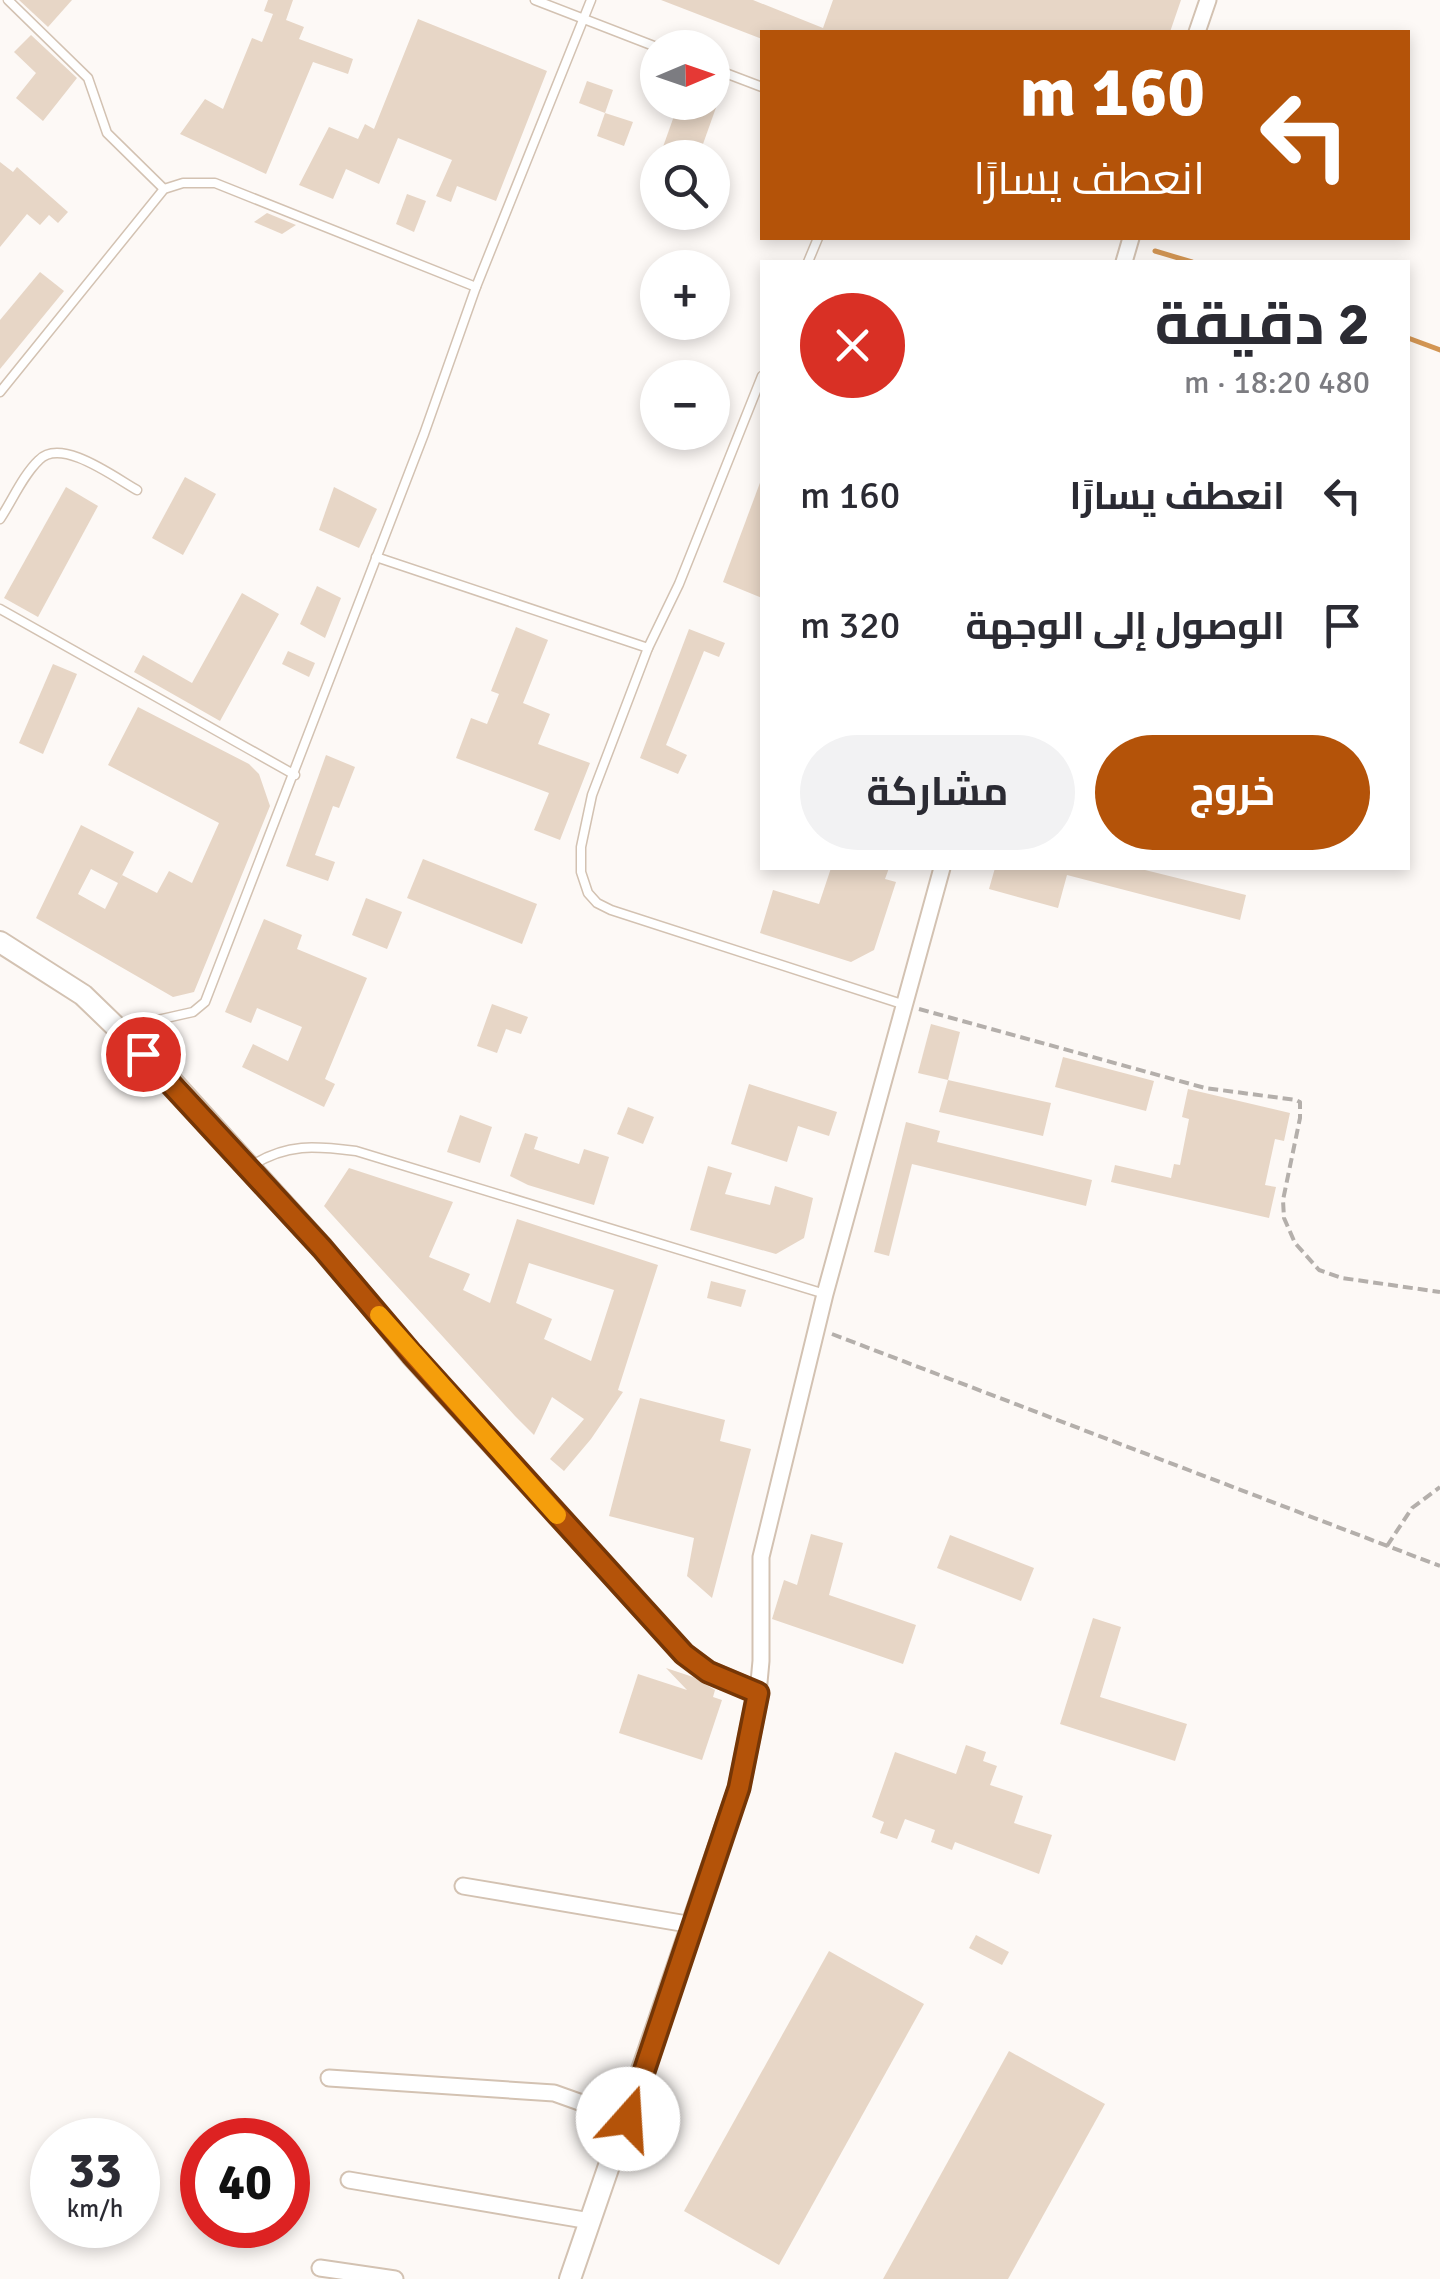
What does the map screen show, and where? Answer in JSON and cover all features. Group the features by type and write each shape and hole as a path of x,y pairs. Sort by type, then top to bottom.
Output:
{"street":[{"path":"1198,30 1208,0"},
{"path":"570,2279 739,1788 758,1693 761,1557 826,1294 941,870"},
{"path":"0,942 83,995 168,1078 684,1654 708,1672 758,1693"},
{"path":"463,1886 693,1925"},
{"path":"329,2078 554,2094 628,2119"},
{"path":"349,2180 590,2220"},
{"path":"320,2268 395,2279"}],"lane":[{"path":"8,0 88,78 106,133 164,189"},
{"path":"536,0 640,41"},
{"path":"118,1029 193,1012 205,1002 424,434 476,287 591,0"},
{"path":"730,75 760,86"},
{"path":"0,392 164,189 184,183 216,183 476,287"},
{"path":"760,381 680,584 648,648 584,826 581,872 596,903 611,910 905,1005"},
{"path":"0,519 38,460 50,452 68,452 137,490"},
{"path":"376,557 648,648"},
{"path":"0,609 295,774"},
{"path":"248,1168 272,1152 313,1146 356,1151 826,1294"}],"path":[{"path":"905,1005 1206,1088 1300,1102 1283,1200 1284,1218 1296,1244 1319,1270 1342,1278 1440,1292"},
{"path":"817,1329 1440,1566"},
{"path":"1387,1546 1412,1508 1440,1488"}],"building":[{"path":"19,0 72,0 48,27"},
{"path":"268,0 293,0 286,20 304,27 299,39 353,59 348,74 313,62 266,174 180,134 205,99 223,109 252,38 262,42 273,14 264,11"},
{"path":"661,0 753,0 823,28 833,0 1181,0 1171,30 760,30 760,38"},
{"path":"418,19 547,71 496,201 457,186 451,202 436,196 452,160 398,138 379,184 346,169 333,199 299,185 329,127 358,139 365,124 374,129"},
{"path":"31,35 77,78 43,121 16,98 36,73 14,52"},
{"path":"587,81 613,90 605,113 579,103"},
{"path":"605,113 633,122 624,146 597,136"},
{"path":"673,120 712,120 704,140 665,140"},
{"path":"0,162 13,172 17,167 68,212 58,223 49,215 40,225 27,214 0,247"},
{"path":"407,194 426,201 414,232 396,224"},
{"path":"267,213 296,225 282,234 254,222"},
{"path":"40,272 64,291 0,369 0,320"},
{"path":"185,477 216,494 183,555 152,538"},
{"path":"760,483 760,597 723,582"},
{"path":"66,487 98,506 38,617 4,598"},
{"path":"334,487 377,509 359,548 319,530"},
{"path":"317,586 341,598 325,638 300,624"},
{"path":"242,593 279,614 220,721 134,672 143,655 192,683"},
{"path":"516,627 548,640 523,703 550,714 538,744 590,763 560,840 534,830 549,793 456,758 471,718 487,724 499,694 491,691"},
{"path":"689,629 725,643 719,657 704,651 666,745 687,755 678,774 640,758"},
{"path":"288,651 315,663 309,677 282,664"},
{"path":"53,664 77,674 43,754 19,743"},
{"path":"138,707 249,764 259,774 270,806 194,992 173,997 36,918 81,825 134,852 122,875 157,893 169,871 192,883 219,823 108,765"},
{"path":"326,755 355,767 339,808 333,806 315,855 335,862 328,881 286,866"},
{"path":"423,859 537,904 522,944 407,898"},
{"path":"830,870 888,870 885,879 896,882 874,950 851,962 760,933 773,890 819,904"},
{"path":"994,870 1145,870 1246,895 1240,920 1067,875 1058,908 989,889"},
{"path":"366,898 402,912 387,949 352,935"},
{"path":"264,919 302,935 297,949 367,978 325,1079 335,1084 324,1107 242,1067 253,1044 288,1061 302,1027 257,1008 251,1023 225,1012"},
{"path":"492,1004 528,1017 521,1034 506,1029 497,1053 477,1046"},
{"path":"931,1024 960,1032 948,1080 918,1073"},
{"path":"1063,1057 1154,1081 1146,1111 1055,1087"},
{"path":"948,1080 1051,1103 1043,1136 939,1112"},
{"path":"749,1084 837,1112 829,1136 798,1126 787,1162 731,1144"},
{"path":"1188,1089 1290,1113 1284,1141 1275,1139 1265,1185 1276,1187 1269,1218 1111,1182 1115,1165 1171,1178 1174,1164 1180,1165 1189,1119 1182,1117"},
{"path":"628,1107 654,1117 643,1144 617,1134"},
{"path":"460,1115 492,1127 480,1163 447,1152"},
{"path":"906,1122 940,1131 937,1142 1092,1180 1086,1206 912,1164 889,1256 874,1252"},
{"path":"525,1133 538,1137 534,1149 579,1164 584,1149 609,1157 594,1205 510,1176"},
{"path":"708,1166 732,1173 725,1194 770,1205 775,1186 813,1198 804,1238 776,1254 690,1230"},
{"path":"349,1168 453,1202 429,1257 470,1274 463,1290 490,1303 517,1219 658,1265 618,1390 623,1392 564,1471 550,1459 584,1419 552,1397 534,1435 324,1206","holes":["529,1263 614,1290 591,1361 544,1339 552,1319 516,1303"]},
{"path":"711,1281 746,1290 741,1307 707,1298"},
{"path":"640,1398 725,1420 720,1441 751,1449 712,1598 687,1576 694,1538 609,1516"},
{"path":"811,1534 843,1543 829,1595 916,1625 903,1664 772,1619 784,1580 797,1585"},
{"path":"950,1535 1034,1568 1021,1601 937,1568"},
{"path":"1093,1618 1121,1627 1100,1697 1187,1724 1175,1761 1060,1724"},
{"path":"666,1668 693,1677 715,1690 713,1697 722,1700 702,1760 619,1733 638,1674 687,1690"},
{"path":"966,1745 986,1752 983,1761 997,1766 990,1785 1023,1796 1014,1823 1052,1835 1039,1874 955,1842 952,1850 931,1842 935,1830 905,1819 897,1839 880,1833 884,1822 872,1817 895,1752 956,1774"},
{"path":"976,1935 1009,1952 1002,1965 969,1948"},
{"path":"829,1951 924,2004 779,2265 684,2211"},
{"path":"1009,2051 1105,2104 1008,2279 883,2279"}],"waterway":[{"path":"1155,251 1185,260"},
{"path":"1410,339 1440,350"}],"slow traffic":[{"path":"379,1315 557,1515"}],"route":[{"path":"143,1054 322,1248 412,1354 684,1654 708,1672 758,1693 739,1788 628,2119"}]}
